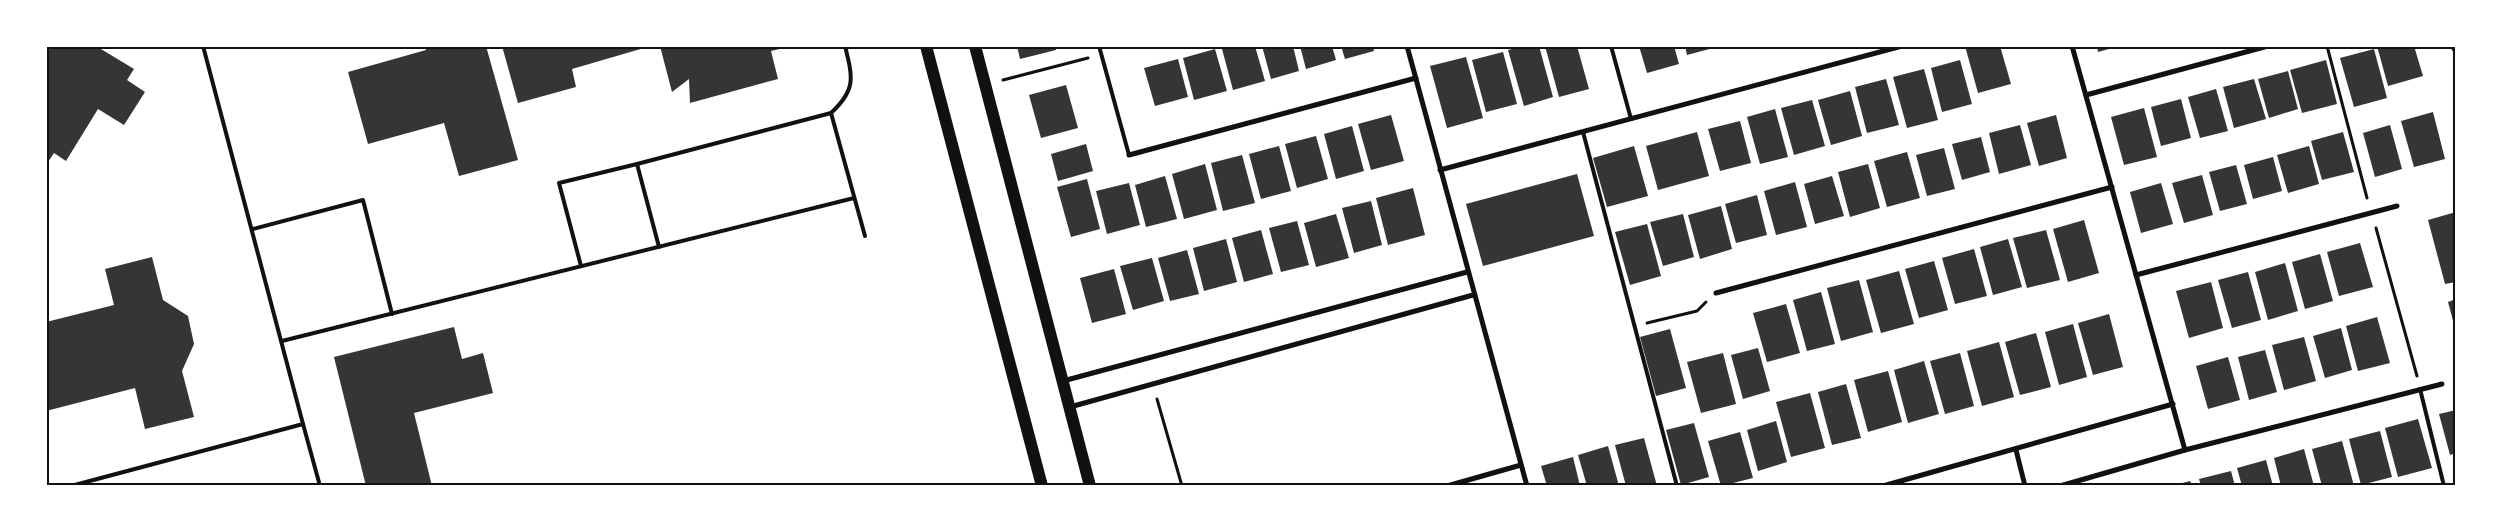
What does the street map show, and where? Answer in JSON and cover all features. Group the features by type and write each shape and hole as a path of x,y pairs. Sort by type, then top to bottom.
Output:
{"main road":[{"path":"926,46 1042,486"},
{"path":"975,46 1090,486"}],"street":[{"path":"1407,46 1467,272 1527,486"},
{"path":"1440,170 1902,46"},
{"path":"2072,46 2185,450"},
{"path":"2086,94 2268,46"},
{"path":"1129,154 1416,78"},
{"path":"1716,293 2112,187"},
{"path":"2136,275 2397,206"},
{"path":"1062,381 1467,272"},
{"path":"1070,407 1474,295"},
{"path":"2060,486 2185,450 2442,384"},
{"path":"1883,486 2016,450 2173,404"},
{"path":"2016,450 2025,486"},
{"path":"1447,486 1521,465"}],"lane":[{"path":"203,46 320,486"},
{"path":"581,266 559,182 637,164 831,113 844,100 850,87 852,73 845,46"},
{"path":"1099,46 1129,154"},
{"path":"1611,46 1630,119"},
{"path":"831,113 865,236"},
{"path":"1583,132 1677,486"},
{"path":"637,164 659,247"},
{"path":"282,341 854,198"},
{"path":"252,229 363,200 392,314"},
{"path":"2420,389 2444,486"},
{"path":"71,486 303,424"}],"path":[{"path":"985,85 1101,54"},
{"path":"1634,326 1697,311 1716,293"},
{"path":"1153,384 1182,486"}],"building":[{"path":"46,46 96,46 134,69 127,80 145,92 124,125 98,109 66,161 54,153 46,165"},
{"path":"425,46 486,46 518,160 459,176 444,123 368,144 348,72 426,50"},
{"path":"502,46 644,46 644,48 572,69 576,87 518,103"},
{"path":"660,46 788,47 771,51 778,79 690,103 689,79 672,92"},
{"path":"1017,46 1055,46 1056,50 1020,59"},
{"path":"1232,46 1255,46 1265,81 1233,90 1222,49"},
{"path":"1262,46 1293,46 1299,71 1271,79"},
{"path":"1300,46 1332,46 1336,60 1306,69"},
{"path":"1341,46 1373,46 1374,51 1345,59"},
{"path":"1524,46 1539,46 1553,97 1524,106 1508,50"},
{"path":"1545,46 1577,46 1589,89 1559,97"},
{"path":"1639,46 1674,46 1679,64 1647,73"},
{"path":"1685,46 1716,46 1717,47 1687,55"},
{"path":"1965,46 2000,46 2011,84 1978,93"},
{"path":"2097,46 2116,46 2116,47 2098,52"},
{"path":"2377,46 2414,46 2423,76 2388,86"},
{"path":"1215,49 1227,91 1194,100 1183,58"},
{"path":"2374,49 2387,98 2354,107 2340,58"},
{"path":"1503,52 1517,104 1486,112 1472,60"},
{"path":"1466,57 1483,118 1447,128 1430,66"},
{"path":"1178,59 1188,97 1155,106 1144,68"},
{"path":"1960,60 1972,104 1942,112 1931,68"},
{"path":"2326,60 2337,104 2302,113 2290,70"},
{"path":"1924,69 1938,120 1907,128 1893,77"},
{"path":"2288,71 2298,109 2269,118 2258,79"},
{"path":"1886,79 1899,125 1867,133 1855,87"},
{"path":"2254,79 2266,119 2234,128 2223,87"},
{"path":"1066,85 1078,128 1041,138 1029,95"},
{"path":"2216,89 2228,131 2200,138 2188,97"},
{"path":"1850,91 1862,136 1831,145 1818,100"},
{"path":"2181,99 2191,138 2161,146 2151,107"},
{"path":"1812,100 1825,146 1794,155 1781,108"},
{"path":"2144,108 2157,157 2124,165 2111,117"},
{"path":"1775,109 1788,157 1760,164 1747,117"},
{"path":"2433,112 2445,159 2414,167 2401,121"},
{"path":"1391,115 1404,161 1371,170 1358,124"},
{"path":"2056,115 2067,158 2039,166 2027,123"},
{"path":"1740,121 1751,163 1720,171 1708,129"},
{"path":"2020,125 2031,165 1999,174 1989,133"},
{"path":"2390,125 2402,169 2375,177 2363,133"},
{"path":"1352,126 1364,171 1336,179 1324,134"},
{"path":"1697,132 1709,176 1658,190 1646,146"},
{"path":"2343,132 2354,172 2322,180 2311,141"},
{"path":"1316,136 1328,179 1297,188 1285,144"},
{"path":"1981,137 1990,172 1962,180 1952,144"},
{"path":"1086,144 1093,171 1058,181 1051,154"},
{"path":"1279,146 1291,191 1261,199 1249,154"},
{"path":"1634,146 1648,196 1607,207 1593,158"},
{"path":"2309,146 2319,184 2288,193 2277,155"},
{"path":"1944,148 1955,189 1927,196 1916,155"},
{"path":"1907,152 1920,198 1887,207 1874,161"},
{"path":"1242,155 1255,203 1223,211 1211,163"},
{"path":"2273,157 2282,191 2253,199 2244,165"},
{"path":"1205,164 1217,210 1184,219 1172,174"},
{"path":"1868,164 1880,208 1850,217 1838,172"},
{"path":"2236,165 2247,204 2220,211 2209,172"},
{"path":"1577,174 1594,236 1483,266 1466,204"},
{"path":"2202,175 2213,215 2184,223 2172,183"},
{"path":"1165,176 1177,219 1146,227 1135,185"},
{"path":"1832,176 1844,216 1815,224 1804,184"},
{"path":"1087,179 1100,229 1071,237 1057,187"},
{"path":"1795,182 1807,227 1776,235 1764,191"},
{"path":"1129,183 1140,225 1107,234 1096,191"},
{"path":"2161,183 2173,224 2141,233 2130,192"},
{"path":"1413,188 1425,235 1388,245 1376,198"},
{"path":"1757,195 1767,235 1736,243 1725,204"},
{"path":"1371,201 1382,245 1354,253 1342,208"},
{"path":"1721,206 1732,249 1700,259 1688,215"},
{"path":"2456,212 2456,282 2445,284 2428,220"},
{"path":"1336,214 1349,258 1316,267 1304,223"},
{"path":"1683,214 1694,257 1663,266 1650,222"},
{"path":"2084,220 2099,273 2068,282 2053,229"},
{"path":"1297,221 1309,265 1281,272 1269,228"},
{"path":"1647,224 1661,276 1630,285 1615,232"},
{"path":"1261,230 1273,274 1244,282 1232,238"},
{"path":"2046,230 2060,280 2027,288 2013,238"},
{"path":"1226,239 1237,282 1204,291 1193,248"},
{"path":"2008,239 2022,287 1993,295 1980,247"},
{"path":"2360,243 2373,287 2339,296 2327,252"},
{"path":"1974,249 1987,296 1955,304 1942,258"},
{"path":"1187,250 1199,294 1170,301 1158,258"},
{"path":"2320,254 2333,301 2305,309 2292,262"},
{"path":"152,257 163,300 188,316 194,344 182,371 194,417 145,429 135,388 46,411 46,322 114,305 105,269"},
{"path":"1152,258 1164,301 1133,310 1120,266"},
{"path":"1934,261 1948,310 1919,318 1905,269"},
{"path":"2285,263 2298,311 2268,320 2255,272"},
{"path":"1114,269 1126,314 1092,323 1080,278"},
{"path":"1899,271 1914,324 1881,333 1866,280"},
{"path":"2248,272 2261,320 2232,328 2218,280"},
{"path":"1859,280 1873,332 1841,341 1827,288"},
{"path":"2211,282 2223,328 2189,338 2176,291"},
{"path":"1821,292 1835,344 1807,351 1793,300"},
{"path":"2456,299 2456,328 2455,328 2448,302"},
{"path":"1786,304 1800,353 1767,362 1753,313"},
{"path":"2109,314 2123,367 2093,375 2078,323"},
{"path":"2377,317 2390,363 2358,371 2346,326"},
{"path":"2073,324 2087,377 2059,385 2045,332"},
{"path":"454,327 462,359 483,353 493,393 414,413 432,486 366,486 334,357"},
{"path":"2341,328 2352,370 2325,378 2313,336"},
{"path":"1670,329 1686,388 1656,396 1640,337"},
{"path":"2036,333 2051,387 2020,395 2005,342"},
{"path":"2304,337 2316,381 2284,390 2272,345"},
{"path":"1999,342 2014,397 1982,406 1967,351"},
{"path":"1758,348 1770,391 1743,399 1731,355"},
{"path":"2265,350 2277,392 2249,400 2238,357"},
{"path":"1723,353 1736,404 1701,413 1687,362"},
{"path":"1960,353 1974,406 1945,414 1930,361"},
{"path":"2228,357 2240,400 2208,409 2196,366"},
{"path":"1924,361 1939,414 1908,423 1894,370"},
{"path":"1888,371 1902,422 1868,432 1854,380"},
{"path":"1846,384 1861,438 1832,445 1818,392"},
{"path":"1810,393 1825,448 1791,457 1776,402"},
{"path":"2456,410 2456,453 2450,455 2439,414"},
{"path":"2418,419 2432,468 2398,477 2385,428"},
{"path":"1776,421 1787,462 1758,471 1747,430"},
{"path":"1694,423 1709,477 1681,485 1666,430"},
{"path":"2380,431 2392,477 2361,485 2349,439"},
{"path":"1740,432 1753,478 1721,486 1708,441"},
{"path":"1644,438 1657,486 1626,486 1615,445"},
{"path":"2342,441 2354,486 2322,486 2312,449"},
{"path":"1608,446 1619,486 1587,486 1578,455"},
{"path":"2304,449 2314,486 2281,486 2274,458"},
{"path":"1573,457 1580,486 1547,486 1541,466"},
{"path":"2266,460 2273,486 2242,486 2237,468"},
{"path":"2231,471 2235,486 2201,486 2199,479"},
{"path":"2190,481 2192,486 2175,486 2175,485"}]}
